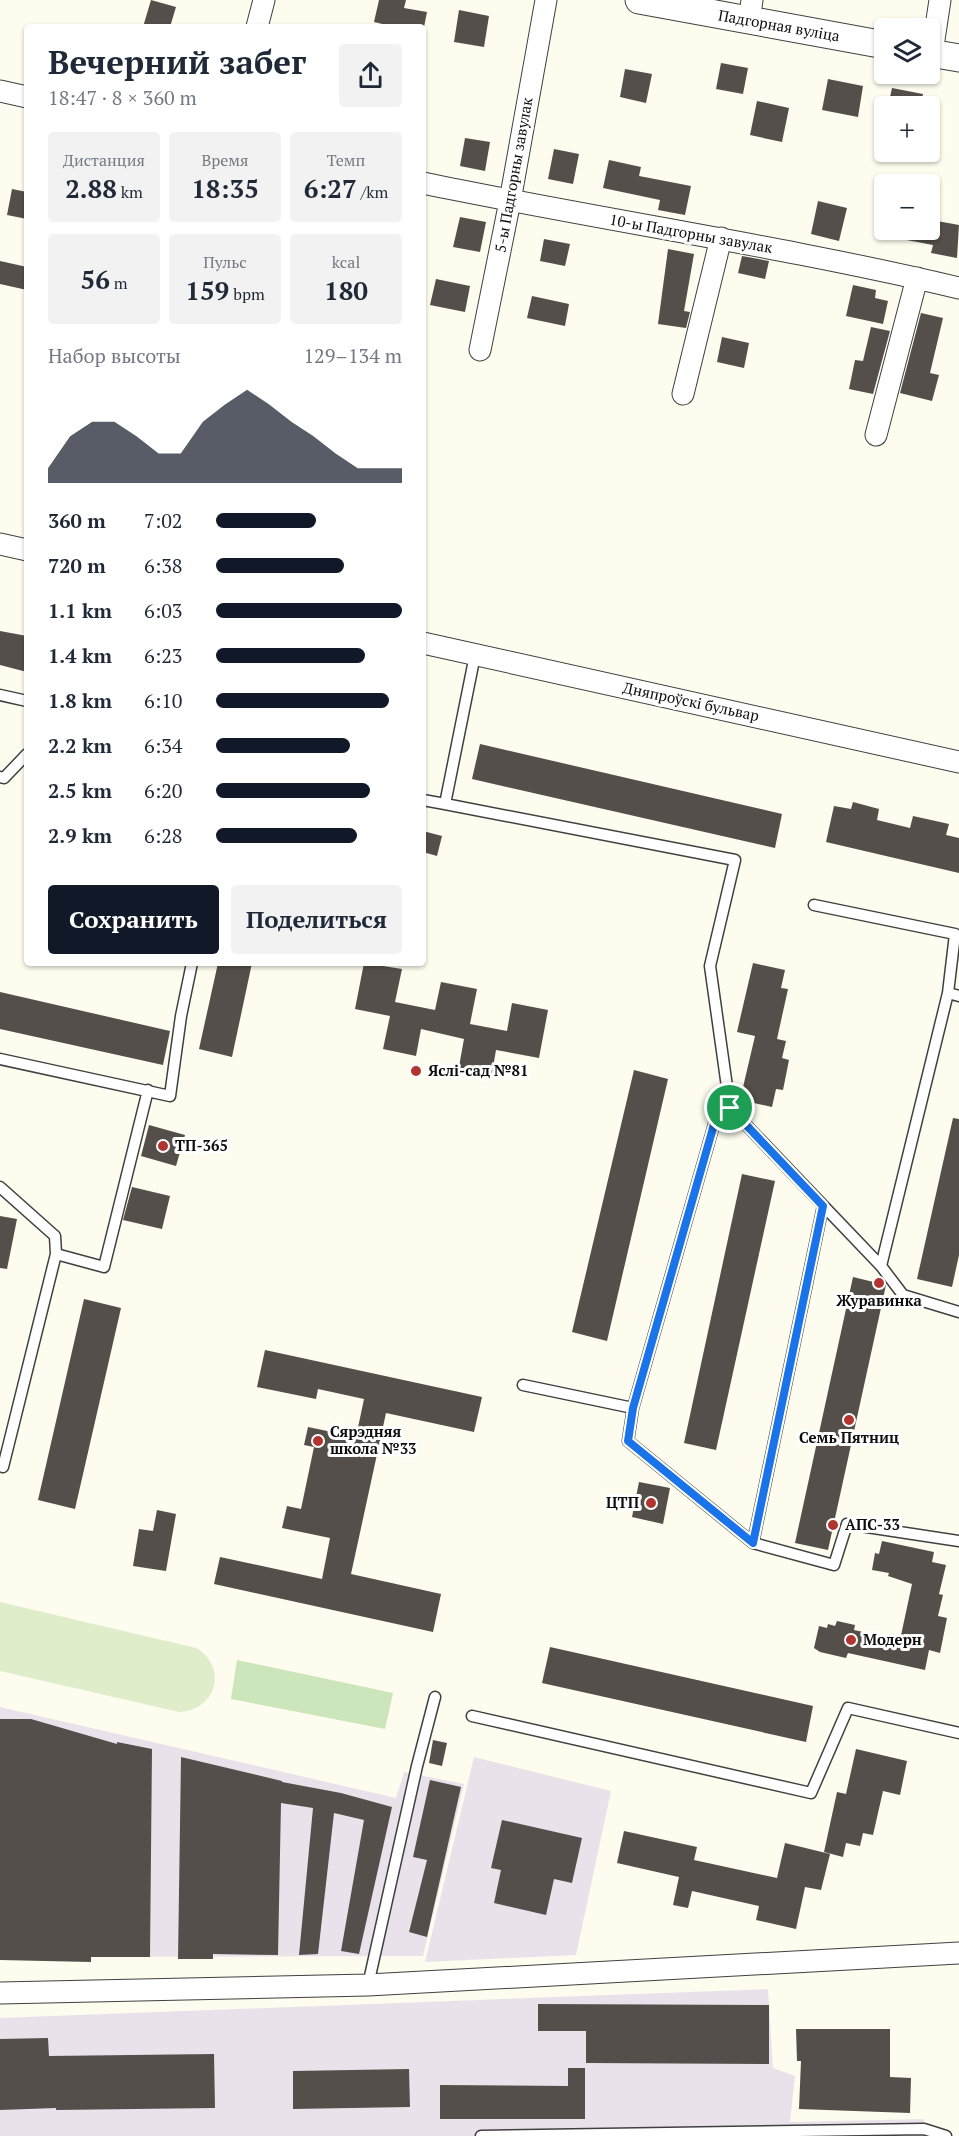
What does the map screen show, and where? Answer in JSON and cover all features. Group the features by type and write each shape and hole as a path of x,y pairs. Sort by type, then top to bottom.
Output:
{"street":[{"path":"258,24 264,0"},
{"name":"5-ы Падгорны завулак","path":"480,350 510,201 546,0"},
{"name":"Падгорная вуліца","path":"639,0 751,11 874,42"},
{"path":"937,18 940,0"},
{"path":"940,55 959,58"},
{"path":"0,91 24,96"},
{"name":"10-ы Падгорны завулак","path":"426,184 510,201 722,238 959,288"},
{"path":"683,393 722,238"},
{"path":"876,435 916,278"},
{"path":"0,544 24,549"},
{"name":"Дняпроўскі бульвар","path":"426,644 959,762"},
{"path":"0,1993 368,1985 959,1953"}],"lane":[{"path":"445,804 475,655"},
{"path":"0,695 24,700"},
{"path":"0,777 4,778 24,757"},
{"path":"426,801 735,860 710,966 730,1108 881,1266 903,1294 959,1312"},
{"path":"814,905 955,934 953,994 881,1266"},
{"path":"0,1059 170,1096 181,1016 191,966"},
{"path":"56,1254 104,1267 148,1090"},
{"path":"730,1108 715,1121 633,1408 628,1441 753,1543 834,1565 846,1524 959,1541"},
{"path":"0,1187 55,1236 56,1254 3,1467 0,1466"},
{"path":"753,1543 823,1206"},
{"path":"523,1385 633,1408"},
{"path":"368,1985 417,1766 435,1697"},
{"path":"472,1716 811,1793 848,1708 959,1732"},
{"path":"481,2136 924,2129 946,2136"}],"shaded area":[{"path":"0,1707 396,1798 404,1772 464,1784 423,1956 0,1957"},
{"path":"474,1757 611,1791 576,1955 425,1962"},
{"path":"768,1989 773,2068 795,2076 790,2122 924,2119 925,2136 0,2136 0,2018"}],"green space":[{"path":"0,1602 196,1648 206,1656 215,1676 210,1696 202,1704 179,1712 0,1671"},
{"path":"237,1660 393,1693 385,1729 231,1699"}],"building":[{"path":"151,0 176,7 171,24 144,24"},
{"path":"379,0 406,0 404,8 427,12 425,24 374,22"},
{"path":"459,10 489,16 484,47 454,42"},
{"path":"721,63 748,68 743,94 716,89"},
{"path":"625,69 652,74 646,103 620,97"},
{"path":"828,79 863,86 858,117 822,110"},
{"path":"892,88 923,94 923,96 890,96"},
{"path":"757,101 789,108 782,142 750,135"},
{"path":"465,138 490,142 485,171 460,166"},
{"path":"554,149 579,154 573,184 548,179"},
{"path":"609,160 641,167 639,176 691,186 685,215 658,210 660,200 603,188"},
{"path":"12,189 24,191 24,218 7,215"},
{"path":"818,201 847,208 839,241 811,234"},
{"path":"460,217 486,222 480,252 453,247"},
{"path":"940,222 959,225 957,258 931,253 933,245 907,240 940,240"},
{"path":"544,239 570,244 565,266 540,261"},
{"path":"668,249 694,254 684,311 690,312 686,328 658,324"},
{"path":"742,256 769,261 765,279 738,273"},
{"path":"0,261 24,266 24,289 0,284"},
{"path":"436,279 470,286 465,312 430,305"},
{"path":"853,285 876,290 875,298 888,301 883,324 846,316"},
{"path":"532,296 569,304 565,326 527,318"},
{"path":"921,313 943,318 930,373 939,375 932,401 900,393"},
{"path":"871,327 890,331 873,394 849,389 855,360 863,361"},
{"path":"722,337 749,343 744,368 717,362"},
{"path":"0,631 24,635 24,671 0,665"},
{"path":"480,744 782,814 775,848 472,779"},
{"path":"853,802 879,809 877,820 910,828 913,816 949,824 946,835 959,838 959,873 826,842 834,806 851,809"},
{"path":"426,832 442,836 437,856 426,853"},
{"path":"753,963 785,970 781,988 788,989 777,1039 786,1041 782,1058 789,1060 783,1090 776,1089 772,1107 740,1100 755,1036 737,1032"},
{"path":"217,966 251,966 232,1057 199,1049"},
{"path":"363,966 383,966 402,969 395,1002 435,1010 441,982 477,989 470,1024 507,1031 512,1003 548,1010 539,1058 496,1050 491,1079 458,1072 464,1039 421,1029 416,1056 383,1049 390,1016 355,1009"},
{"path":"0,992 170,1031 163,1065 0,1029"},
{"path":"634,1070 668,1079 607,1341 572,1332"},
{"path":"953,1118 959,1119 959,1255 952,1287 917,1279"},
{"name":"ТП-365","path":"149,1125 185,1135 176,1166 141,1156"},
{"path":"742,1174 775,1181 716,1450 684,1443"},
{"path":"132,1187 170,1196 162,1229 123,1220"},
{"path":"0,1216 17,1219 7,1269 0,1268"},
{"path":"853,1277 886,1285 828,1550 795,1543"},
{"path":"84,1299 121,1308 75,1509 38,1500"},
{"path":"265,1350 482,1397 474,1432 386,1413 351,1574 441,1594 433,1632 214,1584 220,1557 322,1579 330,1538 282,1528 287,1506 301,1509 314,1447 304,1445 308,1427 356,1437 364,1399 318,1389 316,1399 257,1387"},
{"name":"ЦТП","path":"639,1482 670,1488 663,1524 632,1517"},
{"path":"157,1510 176,1514 166,1571 133,1566 139,1529 153,1531"},
{"path":"882,1541 934,1552 932,1562 946,1565 939,1594 943,1595 938,1616 947,1618 940,1653 929,1650 925,1670 848,1653 846,1658 820,1652 814,1648 819,1626 827,1628 828,1624 835,1626 837,1621 855,1625 854,1630 900,1640 912,1584 888,1576 889,1573 872,1570 875,1553 879,1554"},
{"path":"550,1647 813,1706 806,1742 542,1683"},
{"path":"0,1719 31,1719 117,1744 117,1742 152,1749 150,1957 91,1957 91,1962 0,1960"},
{"path":"433,1740 447,1743 442,1766 429,1763"},
{"path":"856,1749 907,1761 900,1795 883,1791 873,1835 863,1833 860,1846 846,1843 843,1857 824,1852 837,1792 846,1794"},
{"path":"181,1757 282,1782 341,1793 392,1807 359,1954 341,1951 364,1820 334,1813 318,1954 299,1955 313,1808 281,1803 278,1955 213,1954 213,1959 178,1959"},
{"path":"430,1780 461,1787 427,1937 409,1932 427,1860 413,1857"},
{"path":"502,1820 582,1838 572,1883 554,1879 546,1915 494,1903 501,1870 491,1868"},
{"path":"624,1831 697,1847 694,1860 777,1878 785,1843 830,1854 821,1890 805,1887 796,1929 756,1920 759,1906 692,1891 688,1908 673,1905 679,1877 617,1863"},
{"path":"538,2004 769,2005 769,2064 586,2063 586,2031 538,2031"},
{"path":"796,2029 890,2029 890,2077 911,2078 910,2113 799,2109 801,2061 797,2061"},
{"path":"48,2038 49,2056 214,2054 215,2108 0,2110 0,2039"},
{"path":"568,2068 585,2068 585,2119 440,2119 440,2085 568,2086"},
{"path":"409,2069 410,2107 293,2109 293,2071"}],"place":[{"name":"Яслі-сад №81","path":"416,1071"},
{"name":"ТП-365","path":"163,1146"},
{"name":"Журавинка","path":"879,1283"},
{"name":"Семь Пятниц","path":"849,1420"},
{"name":"Сярэдняя школа №33","path":"318,1441"},
{"name":"ЦТП","path":"651,1503"},
{"name":"АПС-33","path":"833,1525"},
{"name":"Модерн","path":"851,1640"}],"route":[{"path":"730,1108 823,1206 753,1543 628,1441 633,1408 715,1121 730,1108"}]}
